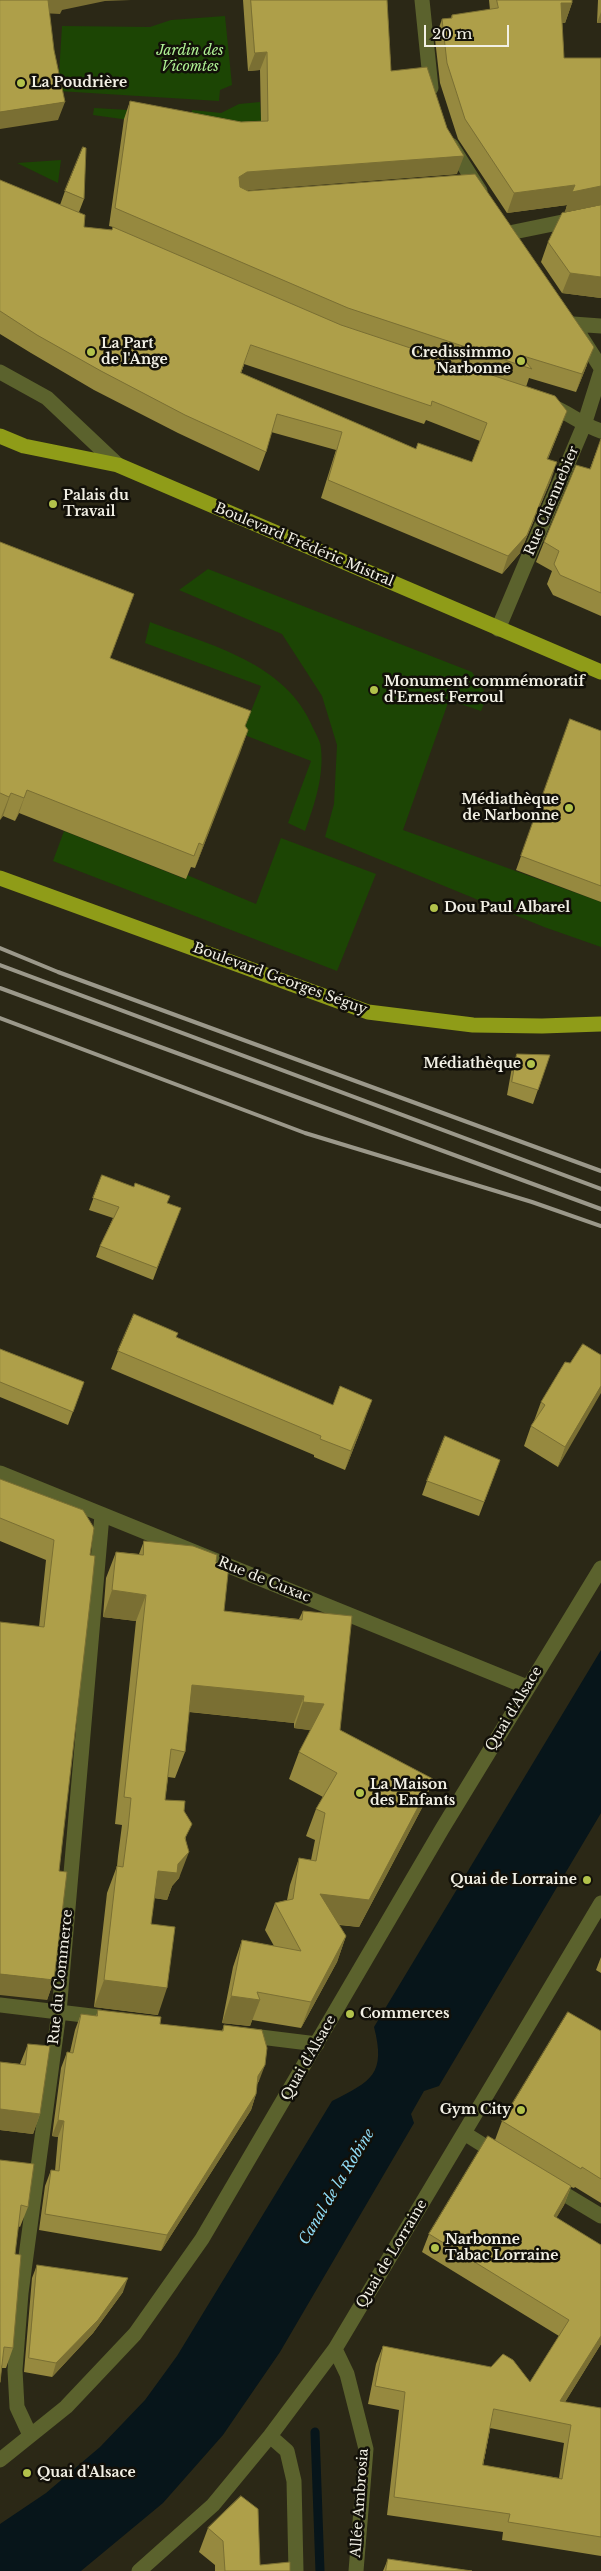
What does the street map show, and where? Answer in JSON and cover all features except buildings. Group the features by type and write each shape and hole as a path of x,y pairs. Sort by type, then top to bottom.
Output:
{"main road":[{"name":"Boulevard Frédéric Mistral","path":"0,436 24,446 118,465 601,672"},
{"name":"Boulevard Georges Séguy","path":"0,878 368,1012 473,1025 601,1024"}],"street":[{"path":"422,0 430,84 435,101"},
{"path":"446,134 473,182 489,204"},
{"path":"454,183 473,182"},
{"path":"509,233 601,214"},
{"path":"499,218 520,248"},
{"name":"Rue Chennebier","path":"498,629 584,425 601,369 563,309"},
{"path":"573,324 601,326"},
{"path":"0,372 47,398 118,465"},
{"path":"533,400 561,409 584,425 601,431"},
{"name":"Rue de Cuxac","path":"0,1473 527,1687"},
{"name":"Rue du Commerce","path":"30,2435 17,2407 15,2370 21,2293 59,2012 95,1513"},
{"name":"Quai d'Alsace","path":"0,2460 66,2407 135,2334 202,2239 527,1687 601,1568"},
{"name":"Quai de Lorraine","path":"139,2571 213,2505 270,2436 335,2349 601,1903"},
{"path":"0,2006 119,2019"},
{"path":"228,2033 317,2044"},
{"path":"464,2134 516,2164"},
{"path":"541,2180 601,2216"},
{"name":"Allée Ambrosia","path":"335,2349 347,2374 366,2449 356,2571"},
{"path":"270,2436 287,2451 294,2481 296,2571"}],"green space":[{"name":"Jardin des Vicomtes","path":"225,16 232,85 220,90 219,101 58,91 62,26 150,27 171,20"},
{"path":"260,102 262,139 234,141 136,121 93,115 94,108 164,112 165,123 190,127 192,110 221,113 239,104"},
{"path":"61,160 58,183 17,163"},
{"path":"208,569 472,672 487,696 481,711 449,700 403,830 601,902 601,947 544,927 325,837 334,804 337,745 322,696 282,634 179,590"},
{"path":"150,622 244,659 266,672 285,687 301,706 316,733 321,746 322,760 312,812 305,831 288,823 311,761 242,734 261,686 145,643"},
{"path":"64,831 185,879 187,875 256,904 281,838 376,874 337,971 53,861"}],"water":[{"name":"Canal de la Robine","path":"601,1650 601,1813 439,2086 424,2091 411,2114 414,2123 280,2352 223,2435 163,2503 81,2571 0,2571 0,2524 46,2493 100,2447 145,2400 177,2356 332,2101 357,2088 372,2074 377,2066 378,2056 374,2027"}],"waterway":[{"path":"315,2432 320,2571"}],"railway":[{"path":"0,948 58,972 601,1171"},
{"path":"0,965 601,1189"},
{"path":"0,988 601,1209"},
{"path":"0,1018 305,1133 532,1202 601,1226"}],"place":[{"name":"La Poudrière","path":"21,83"},
{"name":"La Part de l'Ange","path":"91,352"},
{"name":"Credissimmo Narbonne","path":"521,361"},
{"name":"Palais du Travail","path":"53,504"},
{"name":"Monument commémoratif d'Ernest Ferroul","path":"374,690"},
{"name":"Médiathèque de Narbonne","path":"569,808"},
{"name":"Dou Paul Albarel","path":"434,908"},
{"name":"Médiathèque","path":"531,1064"},
{"name":"La Maison des Enfants","path":"360,1793"},
{"name":"Quai de Lorraine","path":"587,1880"},
{"name":"Commerces","path":"350,2014"},
{"name":"Gym City","path":"521,2110"},
{"name":"Narbonne Tabac Lorraine","path":"435,2248"},
{"name":"Quai d'Alsace","path":"27,2473"}]}
